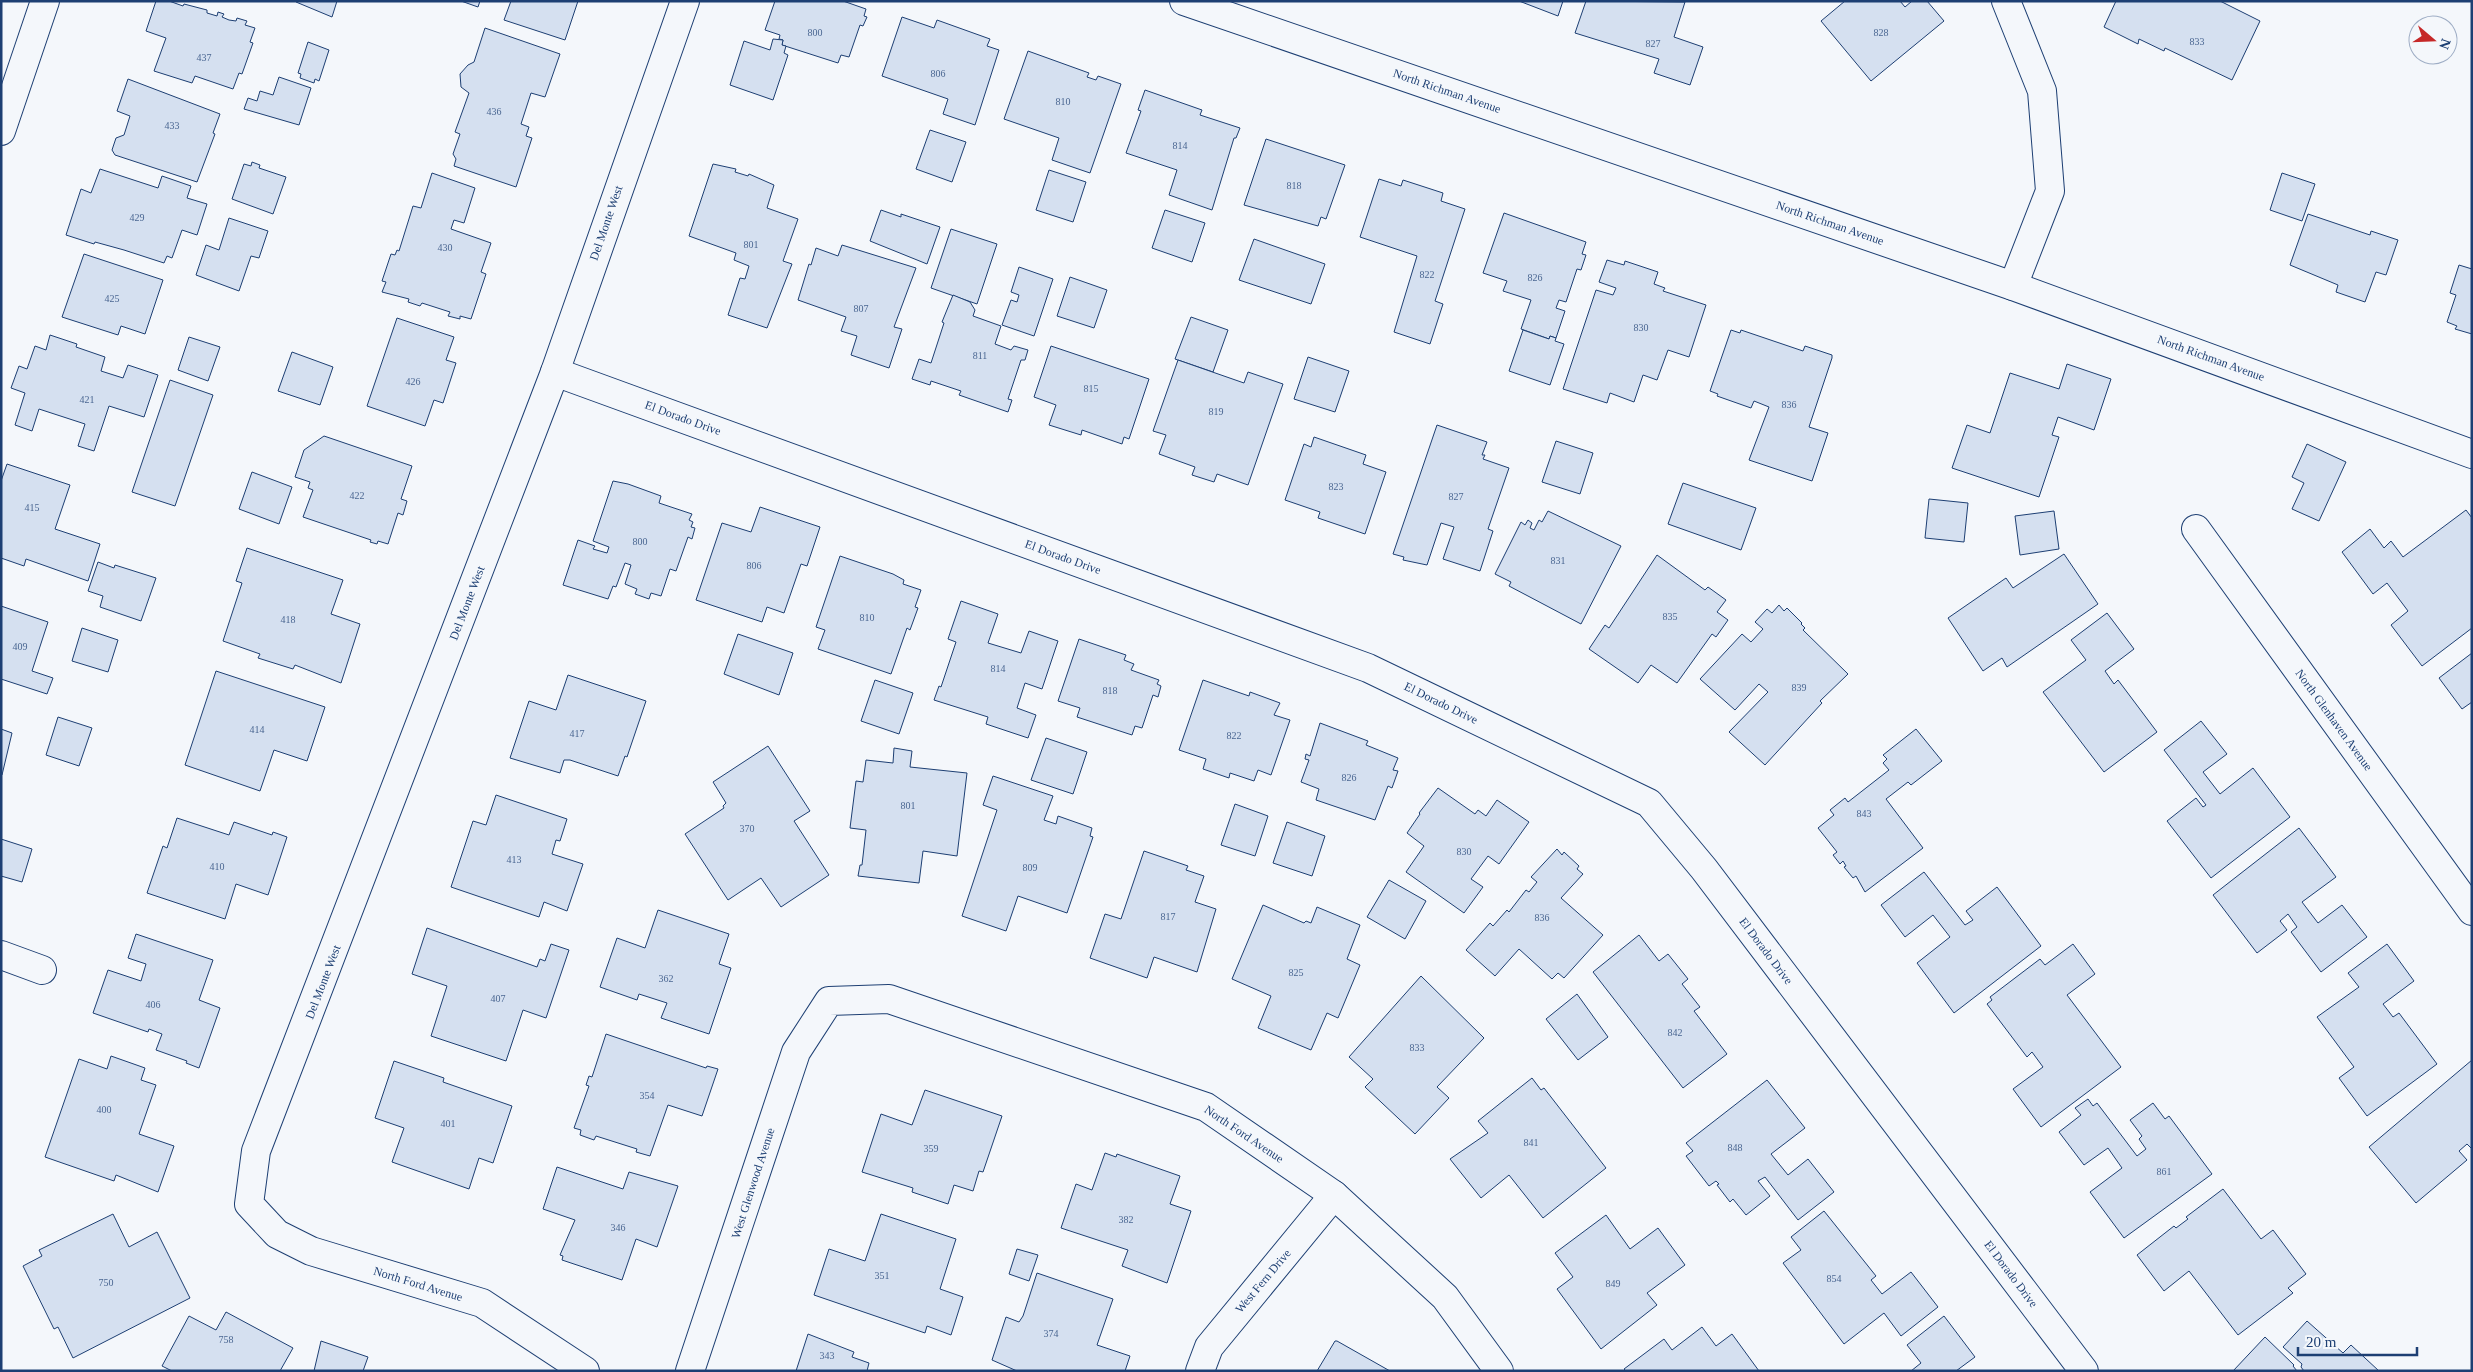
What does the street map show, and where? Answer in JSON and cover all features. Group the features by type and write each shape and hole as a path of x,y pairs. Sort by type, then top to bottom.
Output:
{"street":[{"path":"1,131 45,1"},
{"name":"Del Monte West","path":"249,1204 256,1151 555,372 685,1"},
{"name":"North Richman Avenue","path":"1184,1 2013,286 2472,454"},
{"path":"2006,1 2042,91 2050,191 2013,286"},
{"name":"El Dorado Drive","path":"555,372 1368,668 1649,803 1704,869 2084,1371"},
{"name":"North Glenhaven Avenue","path":"2196,529 2472,912"},
{"path":"1,955 42,970"},
{"name":"North Ford Avenue","path":"829,1001 889,999 1206,1107 1334,1195 1445,1297 1499,1371"},
{"name":"West Glenwood Avenue","path":"690,1371 796,1052 829,1001"},
{"name":"West Fern Drive","path":"1200,1371 1209,1347 1334,1195"},
{"name":"North Ford Avenue","path":"249,1204 277,1234 312,1251 482,1303 585,1371"}],"building":[{"path":"156,1 169,1 183,6 184,4 207,10 207,13 217,16 218,12 224,14 222,17 229,20 236,21 237,18 247,21 245,25 255,28 250,42 253,43 242,74 239,73 233,89 195,76 192,83 154,71 166,38 146,31"},
{"path":"297,1 337,1 332,17 296,2"},
{"path":"461,1 480,1 478,7"},
{"path":"511,1 578,1 565,40 504,20"},
{"path":"775,1 843,1 866,9 864,16 867,17 863,26 860,25 849,57 841,55 838,63 782,45 783,40 779,39 780,35 765,30"},
{"path":"1519,1 1563,1 1558,16"},
{"path":"1586,1 1685,2 1674,37 1703,47 1690,85 1654,73 1659,59 1575,33"},
{"path":"1845,1 1900,1 1905,7 1912,1 1927,1 1944,21 1871,81 1821,21"},
{"path":"2116,1 2220,1 2260,21 2232,80 2165,48 2164,51 2139,39 2138,44 2104,27"},
{"path":"902,17 934,28 937,20 990,39 987,46 999,50 975,125 943,114 948,99 882,76"},
{"path":"485,28 560,54 545,97 531,93 521,124 529,127 526,136 532,138 516,187 454,166 456,159 453,154 460,134 455,132 469,93 461,87 460,74 468,65 474,62"},
{"path":"773,39 783,40 782,45 786,46 784,53 788,55 773,100 730,85 744,41 770,50"},
{"path":"308,42 329,50 319,81 315,79 314,83 300,78 301,74 298,73"},
{"path":"1028,51 1089,73 1087,77 1096,80 1098,76 1121,84 1090,173 1052,160 1059,138 1004,119"},
{"path":"279,77 311,88 299,125 244,109 248,98 257,101 260,91 273,95"},
{"path":"128,79 220,114 213,133 215,134 197,182 115,155 112,150 116,138 124,135 130,116 117,111"},
{"path":"1145,90 1202,110 1200,115 1240,128 1236,138 1234,138 1212,210 1169,195 1177,170 1126,153 1141,111 1138,110"},
{"path":"930,130 966,142 952,182 916,169"},
{"path":"1266,139 1345,165 1326,219 1321,217 1318,226 1244,205"},
{"path":"252,162 260,165 259,168 286,177 273,214 232,199 244,164 251,166"},
{"path":"713,164 736,169 735,172 748,176 749,174 774,185 767,208 798,219 783,261 792,264 767,328 728,315 740,278 745,279 749,266 734,260 736,253 689,236"},
{"path":"100,169 158,188 162,176 191,186 187,198 207,204 197,235 182,230 172,258 167,256 164,263 124,250 95,242 94,244 66,235 81,189 91,193"},
{"path":"1049,170 1086,182 1073,222 1036,210"},
{"path":"432,173 475,188 464,223 454,220 451,229 491,243 481,272 486,274 471,319 460,316 460,319 448,316 450,312 422,303 420,306 408,302 409,299 382,292 386,282 382,281 391,254 395,255 397,250 399,251 413,206 421,208"},
{"path":"2282,173 2315,184 2302,221 2270,210"},
{"path":"1379,179 1401,186 1403,180 1443,193 1441,201 1465,209 1435,301 1443,304 1430,344 1394,332 1417,256 1360,237"},
{"path":"881,210 901,217 901,214 940,227 927,264 870,241"},
{"path":"1165,210 1205,223 1192,262 1152,248"},
{"path":"1504,213 1586,242 1582,254 1586,255 1581,270 1577,269 1566,302 1559,300 1556,308 1565,311 1556,338 1550,336 1549,339 1521,329 1531,300 1503,291 1507,281 1483,273"},
{"path":"2308,214 2370,235 2371,231 2398,240 2386,275 2376,272 2365,302 2336,292 2338,285 2290,265"},
{"path":"229,218 268,231 259,258 251,256 239,291 196,275 206,245 219,250"},
{"path":"951,229 997,244 977,304 931,288"},
{"path":"1254,239 1325,264 1311,304 1239,280"},
{"path":"842,245 916,268 894,327 902,329 889,368 851,355 857,336 841,331 846,317 798,300 816,248 838,256"},
{"path":"84,254 163,280 145,334 121,326 118,335 62,317"},
{"path":"1607,260 1624,265 1625,261 1658,272 1654,284 1665,288 1663,291 1706,305 1689,357 1668,350 1657,380 1643,375 1634,402 1610,393 1607,403 1563,389 1596,290 1613,295 1616,288 1599,282"},
{"path":"2459,265 2472,269 2472,334 2455,329 2457,326 2447,322 2456,295 2450,293"},
{"path":"1019,267 1053,279 1034,336 1002,325 1011,300 1017,302 1019,295 1011,292"},
{"path":"1070,277 1107,290 1094,328 1057,316"},
{"path":"953,295 970,302 975,310 973,316 1001,326 995,344 1011,350 1014,346 1028,350 1025,360 1021,360 1008,399 1012,400 1008,412 959,395 961,391 931,381 930,385 912,379 919,359 931,363 944,323 942,322"},
{"path":"1191,317 1228,330 1213,372 1175,359"},
{"path":"397,318 454,337 446,360 456,363 443,403 434,400 425,426 367,406"},
{"path":"1523,330 1549,339 1550,336 1556,338 1555,341 1564,344 1550,385 1509,371"},
{"path":"1731,330 1740,333 1741,330 1803,351 1805,346 1832,355 1809,427 1828,433 1812,481 1749,460 1769,407 1754,401 1751,408 1717,396 1718,394 1710,391"},
{"path":"50,335 77,344 76,347 105,357 101,371 123,378 128,365 158,375 144,417 109,406 94,451 78,446 85,424 39,409 32,431 15,425 25,393 11,388 19,366 27,369 35,346 46,350"},
{"path":"189,337 220,347 208,381 178,370"},
{"path":"1051,346 1149,379 1129,439 1124,437 1122,444 1082,430 1081,435 1049,425 1056,405 1034,397"},
{"path":"292,352 333,367 320,405 278,391"},
{"path":"1308,357 1349,371 1335,412 1294,399"},
{"path":"1178,360 1244,383 1248,372 1283,384 1248,485 1217,474 1214,482 1192,475 1195,467 1159,454 1166,435 1153,431"},
{"path":"2067,364 2111,379 2094,430 2058,417 2052,435 2059,437 2039,497 1952,468 1967,425 1990,433 2010,373 2059,389"},
{"path":"170,380 213,395 175,506 132,492"},
{"path":"1437,425 1487,442 1482,455 1485,455 1483,459 1509,468 1488,529 1493,531 1480,571 1443,559 1454,527 1441,523 1427,565 1403,560 1404,557 1393,554"},
{"path":"324,436 412,466 401,499 407,501 403,515 398,513 388,544 378,541 377,544 370,542 371,540 303,517 313,490 308,488 310,482 295,477 304,450"},
{"path":"1314,437 1366,455 1363,464 1386,472 1365,534 1318,518 1320,512 1285,500 1304,444 1311,447"},
{"path":"1556,441 1593,453 1580,494 1542,482"},
{"path":"2307,444 2346,462 2319,521 2292,509 2304,483 2292,477"},
{"path":"7,464 70,485 55,529 100,544 88,581 26,559 24,566 1,558 1,481"},
{"path":"252,472 292,487 279,524 239,509"},
{"path":"613,481 628,484 661,496 659,503 692,514 689,520 693,522 691,527 695,528 692,539 688,537 676,571 670,569 661,596 651,593 649,599 635,594 637,589 625,584 631,565 625,563 616,587 613,586 608,599 563,585 578,540 595,546 593,549 607,553 609,547 593,541"},
{"path":"1683,483 1756,508 1741,550 1668,524"},
{"path":"1929,499 1968,503 1964,542 1925,538"},
{"path":"760,507 820,527 807,566 801,564 784,613 767,607 762,622 696,600 722,523 751,532"},
{"path":"2466,510 2472,518 2472,628 2422,666 2391,625 2408,611 2387,583 2373,594 2342,552 2370,529 2384,548 2391,541 2403,557"},
{"path":"1548,511 1621,546 1581,624 1509,586 1511,582 1495,574 1521,522 1525,525 1528,520 1532,523 1530,528 1534,530 1539,520 1542,522"},
{"path":"2054,511 2059,549 2020,555 2015,516"},
{"path":"247,548 343,580 331,614 360,624 341,683 295,665 293,669 258,658 260,654 223,641 242,583 236,581"},
{"path":"2064,554 2098,604 2007,667 2002,658 1983,671 1948,618 2006,578 2013,588"},
{"path":"1657,555 1705,590 1708,587 1726,600 1717,612 1728,620 1716,637 1712,634 1677,683 1651,665 1638,683 1589,649 1605,625 1609,628"},
{"path":"840,556 893,574 904,580 903,584 921,590 915,607 918,608 910,630 907,628 891,674 818,649 825,630 816,627"},
{"path":"98,562 114,568 115,565 156,578 141,621 100,607 103,596 88,591"},
{"path":"961,601 998,614 988,643 1021,653 1029,631 1058,641 1042,689 1025,683 1017,708 1036,715 1028,738 986,724 988,717 934,700 939,686 941,687 956,642 948,639"},
{"path":"1779,605 1784,611 1787,608 1802,623 1805,628 1803,630 1848,674 1820,701 1822,703 1765,765 1729,732 1768,692 1759,684 1735,710 1700,679 1742,634 1751,642 1763,629 1755,622 1767,609 1772,613"},
{"path":"1,606 48,622 32,671 53,678 47,694 1,679"},
{"path":"2107,613 2134,649 2105,671 2114,684 2118,680 2157,732 2104,772 2043,692 2086,660 2071,640"},
{"path":"82,628 118,640 108,672 72,661"},
{"path":"738,634 793,653 779,695 724,674"},
{"path":"1079,639 1126,655 1124,660 1134,664 1131,670 1159,680 1157,684 1161,686 1158,697 1153,695 1142,728 1135,726 1132,735 1077,717 1080,708 1058,701"},
{"path":"2472,653 2472,702 2462,709 2439,678"},
{"path":"216,671 325,707 307,761 274,750 260,791 185,765"},
{"path":"568,675 646,701 627,757 625,756 618,776 570,760 564,760 560,773 510,758 529,701 556,710"},
{"path":"875,680 913,693 899,734 861,721"},
{"path":"1203,680 1249,696 1250,692 1280,703 1274,715 1290,720 1271,775 1258,770 1254,781 1230,773 1229,778 1203,769 1206,759 1179,750"},
{"path":"58,717 92,728 79,766 46,755"},
{"path":"2201,721 2227,754 2203,772 2220,794 2253,768 2290,817 2211,878 2167,821 2196,798 2203,807 2206,805 2164,750"},
{"path":"1320,723 1368,741 1366,745 1398,758 1393,770 1398,771 1392,788 1388,786 1375,820 1316,800 1319,789 1301,782 1309,760 1305,759 1306,754 1310,756"},
{"path":"1,729 12,733 2,775 1,775"},
{"path":"1916,729 1942,761 1911,785 1908,782 1886,799 1923,848 1865,892 1856,876 1853,878 1844,867 1846,866 1843,861 1840,864 1833,855 1837,852 1818,828 1834,815 1830,810 1845,798 1848,802 1889,770 1883,763 1887,759 1883,755"},
{"path":"1046,738 1087,752 1073,794 1031,780"},
{"path":"768,746 810,811 794,821 829,875 781,907 761,878 728,900 685,834 724,808 723,806 726,803 713,782"},
{"path":"894,748 912,751 910,767 967,773 957,856 923,851 919,883 858,876 860,865 862,865 866,830 850,828 856,781 863,782 866,760 893,763"},
{"path":"993,776 1053,796 1044,820 1056,824 1058,816 1092,828 1090,836 1093,837 1067,913 1018,896 1006,931 962,916 997,810 983,805"},
{"path":"1438,788 1475,814 1478,810 1486,816 1497,800 1529,822 1499,864 1488,856 1471,879 1483,887 1464,913 1406,872 1424,846 1407,833"},
{"path":"496,795 567,819 560,841 556,840 552,854 583,864 567,911 544,902 539,917 451,887 473,821 486,825"},
{"path":"1235,804 1268,816 1255,856 1221,845"},
{"path":"177,818 229,835 234,822 272,835 273,832 287,837 268,895 236,884 225,919 147,893 163,846 167,848"},
{"path":"1287,822 1325,836 1312,876 1273,863"},
{"path":"2299,828 2336,877 2302,902 2318,923 2342,905 2367,937 2321,972 2291,932 2297,927 2288,914 2280,921 2287,930 2257,953 2213,895"},
{"path":"1,839 32,849 22,882 1,876"},
{"path":"1557,849 1562,855 1564,852 1579,866 1577,869 1583,874 1561,898 1603,935 1564,978 1558,973 1552,979 1519,949 1495,976 1466,950 1490,923 1493,926 1507,910 1509,912 1526,890 1529,892 1537,882 1531,877"},
{"path":"1144,851 1188,866 1186,870 1204,876 1195,902 1216,909 1197,972 1154,957 1147,978 1090,958 1105,914 1121,919"},
{"path":"1924,872 1965,925 1973,920 1966,911 1997,887 2041,946 1954,1013 1917,963 1950,937 1933,915 1905,937 1881,905"},
{"path":"1389,880 1426,901 1405,939 1367,917"},
{"path":"1263,905 1304,923 1306,921 1311,923 1317,907 1360,925 1347,959 1360,965 1338,1018 1327,1013 1311,1050 1258,1028 1271,996 1232,979"},
{"path":"658,910 729,934 719,964 731,968 709,1034 661,1018 667,1003 639,994 637,1000 600,987 617,938 645,948"},
{"path":"427,928 537,967 540,959 545,961 551,944 569,950 546,1018 523,1010 506,1061 431,1036 447,986 412,974"},
{"path":"136,934 213,960 199,1000 220,1008 199,1068 186,1063 187,1061 156,1050 162,1034 149,1029 148,1032 93,1013 108,970 141,981 146,964 128,958"},
{"path":"1639,935 1659,961 1668,954 1688,979 1682,984 1700,1007 1694,1011 1727,1054 1683,1088 1593,972"},
{"path":"2073,944 2095,974 2067,995 2121,1067 2041,1127 2013,1089 2043,1067 2032,1052 2027,1057 1987,1004 1992,1000 1990,997 2040,959 2045,965"},
{"path":"2387,944 2414,981 2383,1004 2393,1017 2399,1013 2437,1064 2367,1116 2339,1078 2354,1067 2317,1017 2359,987 2348,973"},
{"path":"1421,976 1484,1038 1437,1087 1449,1098 1415,1134 1365,1087 1373,1079 1349,1057"},
{"path":"1577,994 1608,1037 1578,1060 1546,1019"},
{"path":"606,1034 706,1068 707,1066 718,1069 702,1116 668,1105 650,1156 636,1152 637,1149 596,1136 594,1140 580,1135 581,1130 574,1128 589,1086 586,1085 589,1076 592,1077"},
{"path":"111,1056 145,1068 141,1080 156,1085 139,1134 174,1146 158,1192 116,1175 114,1181 45,1157 79,1059 107,1069"},
{"path":"2472,1060 2472,1149 2467,1144 2459,1151 2467,1160 2416,1203 2369,1147"},
{"path":"394,1061 444,1078 443,1082 512,1106 493,1163 479,1158 469,1189 392,1162 404,1128 375,1118"},
{"path":"1532,1078 1541,1090 1544,1088 1606,1168 1543,1218 1509,1175 1481,1198 1450,1159 1488,1133 1478,1121"},
{"path":"1767,1080 1805,1128 1771,1154 1788,1175 1808,1159 1834,1192 1798,1220 1765,1177 1758,1181 1770,1196 1746,1215 1733,1199 1730,1202 1716,1181 1709,1186 1686,1156 1693,1151 1686,1143"},
{"path":"925,1090 1002,1116 983,1172 979,1171 973,1191 954,1185 948,1204 912,1192 913,1188 862,1172 881,1114 912,1125"},
{"path":"2088,1099 2093,1106 2097,1103 2137,1156 2146,1149 2139,1139 2142,1136 2130,1120 2153,1103 2165,1119 2169,1116 2212,1174 2124,1238 2090,1192 2122,1168 2108,1148 2084,1165 2059,1132 2081,1115 2075,1108"},
{"path":"1105,1153 1116,1157 1117,1154 1180,1176 1170,1204 1191,1211 1167,1283 1122,1266 1128,1250 1061,1228 1076,1184 1092,1190"},
{"path":"557,1167 623,1189 629,1172 678,1186 657,1247 636,1239 622,1280 562,1260 563,1256 560,1255 575,1220 543,1209"},
{"path":"2223,1189 2261,1239 2273,1230 2306,1274 2288,1288 2293,1293 2238,1335 2189,1271 2164,1291 2137,1255 2174,1226 2176,1228 2188,1219 2186,1217"},
{"path":"1824,1211 1876,1276 1871,1280 1882,1294 1911,1272 1938,1307 1901,1336 1884,1313 1844,1344 1783,1263 1801,1250 1791,1237"},
{"path":"113,1214 129,1247 157,1232 190,1298 73,1358 58,1327 54,1329 23,1266 42,1256 39,1250"},
{"path":"881,1214 956,1239 940,1289 963,1297 951,1335 927,1326 925,1333 814,1295 829,1249 865,1261"},
{"path":"1606,1215 1630,1249 1658,1228 1685,1265 1647,1293 1657,1305 1601,1349 1557,1289 1573,1277 1555,1253"},
{"path":"1017,1249 1038,1255 1029,1281 1009,1274"},
{"path":"1037,1273 1113,1299 1097,1345 1130,1356 1125,1371 1017,1371 992,1360 1006,1317 1019,1322 1023,1316"},
{"path":"226,1312 293,1348 280,1371 172,1371 162,1366 189,1316 216,1330"},
{"path":"1944,1316 1975,1357 1956,1371 1911,1371 1921,1363 1907,1345"},
{"path":"2307,1321 2343,1353 2351,1345 2379,1371 2304,1371 2301,1367 2302,1364 2283,1347"},
{"path":"1702,1327 1716,1346 1732,1334 1759,1371 1626,1371 1624,1369 1664,1339 1672,1350"},
{"path":"808,1334 854,1352 852,1357 869,1363 867,1371 796,1371"},
{"path":"2265,1337 2294,1365 2297,1371 2233,1371"},
{"path":"321,1341 368,1357 363,1371 314,1371"},
{"path":"1335,1341 1337,1341 1390,1371 1317,1371"}]}
